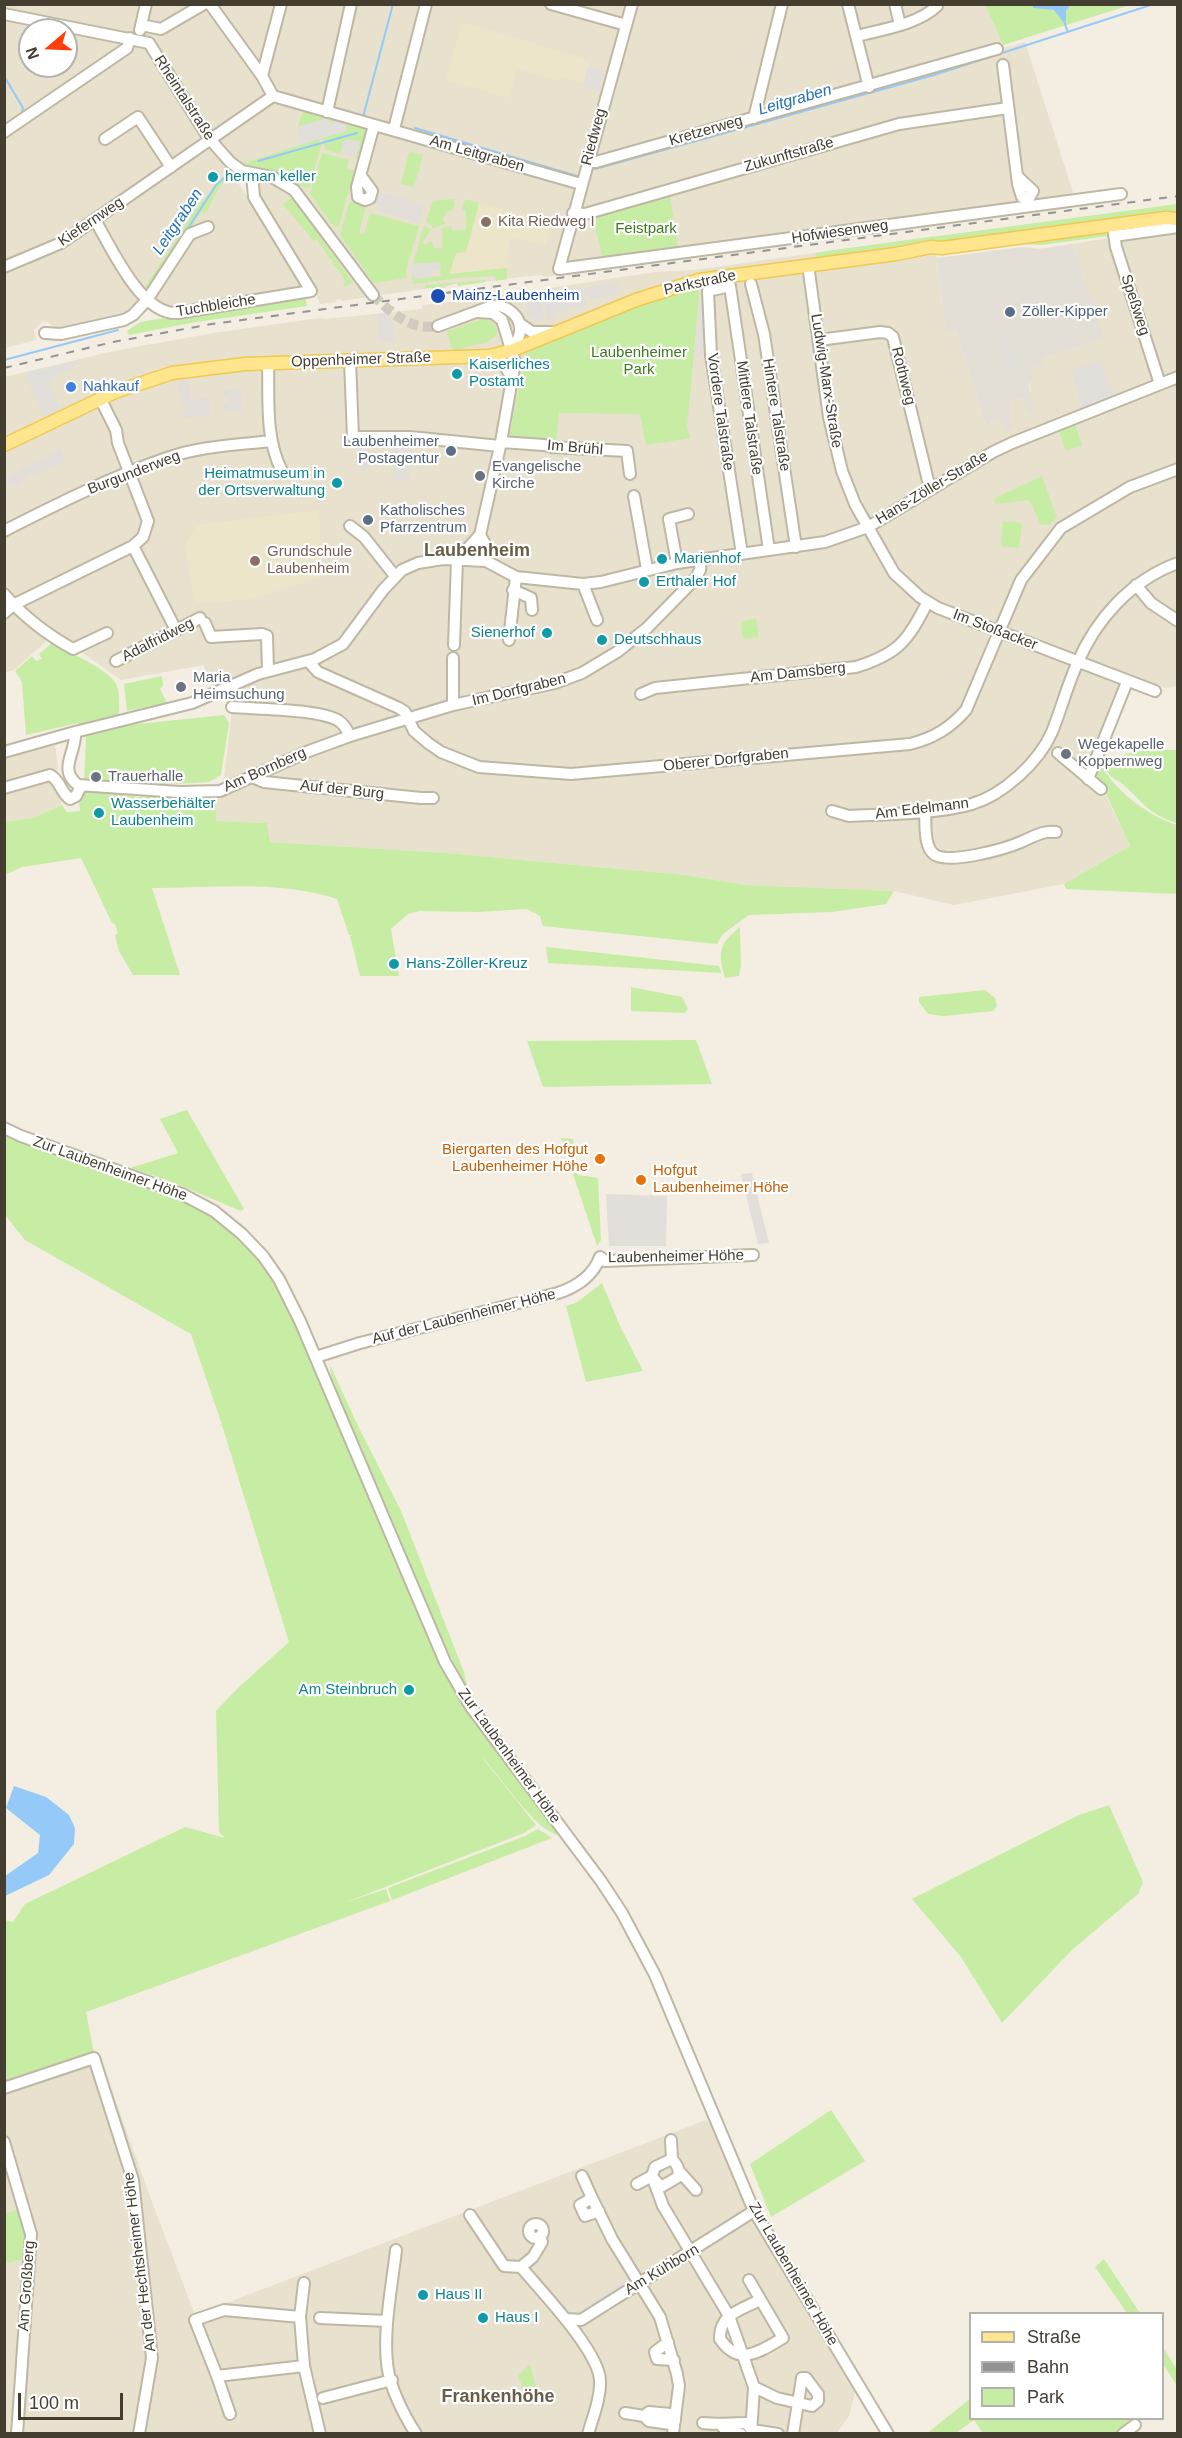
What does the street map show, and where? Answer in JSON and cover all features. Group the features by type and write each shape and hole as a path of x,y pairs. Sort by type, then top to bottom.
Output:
{"main road":[{"name":"Parkstraße","path":"513,350 659,291 699,280 896,254 931,247 942,248 1113,231 1173,217"},
{"name":"Oppenheimer Straße","path":"4,445 100,398 172,373 212,367 268,363 489,356 513,350"}],"street":[{"path":"4,14 6,4"},
{"path":"4,132 127,48 141,25 146,4"},
{"path":"141,25 161,29 204,4"},
{"path":"210,4 262,76 273,96 210,140"},
{"path":"262,76 281,4"},
{"path":"327,112 351,4"},
{"path":"394,129 426,4"},
{"path":"551,4 626,25"},
{"name":"Riedweg","path":"559,269 632,4"},
{"path":"754,118 782,4"},
{"path":"848,4 869,87"},
{"path":"895,4 900,25"},
{"path":"857,36 900,25 925,15 937,6"},
{"name":"Rheintalstraße","path":"4,14 147,42 152,46 210,140 235,166 252,174 277,179 294,190 373,295"},
{"name":"Kretzerweg","path":"587,162 596,162 869,87 997,49"},
{"path":"1003,65 1017,176 1033,190 1026,203"},
{"name":"Am Leitgraben","path":"273,96 581,184"},
{"name":"Zukunftstraße","path":"573,213 585,214 899,124 1008,108"},
{"path":"105,139 138,117 171,167"},
{"path":"361,176 374,125"},
{"name":"Kiefernweg","path":"4,267 57,246 210,140"},
{"name":"Tuchbleiche","path":"95,220 129,278 147,300 167,312 177,313 311,291 254,197 252,174"},
{"name":"Hofwiesenweg","path":"559,269 1026,203 1121,194"},
{"path":"45,333 61,334 124,320 133,315 147,300 190,234 208,226"},
{"path":"1113,231 1178,227"},
{"name":"Speßweg","path":"1113,231 1160,384"},
{"name":"Ludwig-Marx-Straße","path":"808,266 836,453 855,504 868,527"},
{"name":"Hintere Talstraße","path":"751,284 764,334 796,546"},
{"name":"Mittlere Talstraße","path":"730,286 769,550"},
{"name":"Vordere Talstraße","path":"730,286 708,291 711,355 742,554"},
{"path":"438,326 492,306 501,306 512,312 519,323 528,330 540,333 561,330"},
{"path":"454,645 460,560 480,535 501,444 515,362 507,330 500,317 489,312 478,312"},
{"path":"513,350 520,332 519,323"},
{"name":"Rothweg","path":"819,340 880,332 888,333 893,337 930,489"},
{"path":"489,356 503,363 512,378"},
{"path":"351,360 353,438 406,436 501,444"},
{"path":"268,363 271,441 275,458 282,471"},
{"name":"Hans-Zöller-Straße","path":"486,561 516,577 583,584 601,582 677,563 836,539 868,527 1012,443 1178,377"},
{"path":"4,613 14,605 134,546 143,537 148,521 140,495 129,473 116,430 100,398"},
{"name":"Burgunderweg","path":"4,531 64,501 167,458 189,452 271,441"},
{"name":"Im Brühl","path":"501,444 627,451 630,474"},
{"name":"Oberer Dorfgraben","path":"408,719 414,731 428,743 441,752 471,764 566,774 910,744 940,734 966,710 1021,580 1061,528 1130,488 1178,469"},
{"path":"634,496 647,569"},
{"path":"677,563 669,519 688,514"},
{"path":"350,526 364,537 395,576"},
{"name":"Im Stoßacker","path":"868,527 894,573 927,603 1155,691"},
{"path":"4,752 192,703 268,671 325,655 343,644 395,576 418,563 443,559 486,561 485,544 480,535"},
{"path":"134,546 176,630"},
{"name":"Im Dorfgraben","path":"408,719 453,705 555,683 598,664 617,652 658,617 696,578 701,560"},
{"name":"Am Edelmann","path":"832,811 849,816 971,804 990,796 1020,775 1052,733 1077,662 1103,617 1136,585 1155,572 1178,562"},
{"path":"509,640 516,577"},
{"path":"583,584 597,620"},
{"path":"1136,585 1151,603 1178,621"},
{"path":"513,590 531,598 532,610"},
{"path":"4,594 54,638 73,649 107,633"},
{"name":"Am Damsberg","path":"641,694 655,688 856,667 873,662 895,650 907,639 927,603"},
{"name":"Adalfridweg","path":"116,661 176,630 203,621 211,637 265,634 269,641 268,671"},
{"path":"453,658 453,705"},
{"path":"308,661 318,672 399,708 405,712 408,719"},
{"path":"1088,779 1127,682"},
{"path":"232,706 308,713 337,720 345,726 350,736"},
{"name":"Am Bornberg","path":"4,788 50,774 70,800 76,796 81,786 204,792 227,788 309,751 408,719"},
{"path":"75,732 76,737 67,769 71,778 81,786"},
{"path":"1058,753 1101,789"},
{"name":"Auf der Burg","path":"252,777 264,782 433,798"},
{"path":"925,810 926,838 935,855 963,857 1009,847 1044,832 1056,832"},
{"name":"Zur Laubenheimer Höhe","path":"4,1128 101,1166 182,1194 230,1223 263,1256 279,1279 315,1357 446,1662 471,1707 601,1881 622,1913 655,1975 754,2211 888,2433"},
{"name":"Laubenheimer Höhe","path":"600,1257 605,1261 753,1255"},
{"name":"Auf der Laubenheimer Höhe","path":"315,1357 360,1343 558,1293 585,1279 595,1268 600,1257"},
{"name":"An der Hechtsheimer Höhe","path":"4,2088 94,2058 133,2180 152,2358 139,2433"},
{"path":"671,2139 672,2159 679,2171 696,2190"},
{"name":"Am Großberg","path":"4,2142 31,2234 17,2433"},
{"path":"672,2159 655,2167 653,2178 663,2206 729,2316 754,2387 748,2433"},
{"path":"653,2178 661,2187 678,2177 679,2171"},
{"path":"582,2176 598,2203 612,2239 660,2317 674,2360 678,2386 673,2433"},
{"path":"637,2184 653,2178"},
{"name":"Am Kühborn","path":"567,2319 581,2320 754,2211"},
{"path":"470,2215 504,2266 521,2267 567,2319 594,2363 600,2379 588,2433"},
{"path":"521,2267 538,2250 542,2242 540,2236"},
{"path":"396,2250 387,2321 388,2370 403,2413 416,2433"},
{"path":"749,2280 783,2338 744,2357 734,2354 720,2339 722,2323 729,2316 760,2300"},
{"path":"304,2283 300,2317 304,2366 320,2433"},
{"path":"230,2414 195,2320 224,2310 300,2317"},
{"path":"320,2318 387,2321"},
{"path":"668,2342 655,2352 657,2359 674,2360"},
{"path":"217,2376 304,2366"},
{"path":"323,2398 392,2380"},
{"path":"754,2387 777,2398 800,2402 793,2433"},
{"path":"625,2413 644,2416 649,2421 670,2424 675,2420"},
{"path":"703,2423 721,2425 726,2422 746,2423 748,2433"},
{"path":"1123,2433 1135,2425"},
{"path":"748,2433 778,2433"}],"shaded area":[{"path":"4,5 985,5 1004,48 1025,42 1077,205 543,277 542,275 520,277 458,286 457,283 445,288 341,301 341,299 320,304 311,280 245,181 217,150 306,289 171,310 143,291 137,298 135,308 124,316 58,330 43,321 34,330 36,340 5,348"},
{"path":"462,22 590,60 584,84 560,77 558,81 517,69 509,98 446,80"},
{"path":"588,67 604,71 599,91 583,86"},
{"path":"328,118 330,123 336,121 346,126 347,131 301,144 298,127"},
{"path":"345,138 360,142 356,157 340,154"},
{"path":"380,192 425,205 419,223 379,211 381,205 374,203"},
{"path":"479,203 552,223 546,245 510,238 507,268 449,274 456,253 466,251"},
{"path":"1177,227 1177,686 1165,688 1130,679 1097,777 1130,846 1064,884 954,905 894,891 746,885 685,875 446,853 270,842 267,823 216,821 217,795 224,778 232,708 206,675 204,665 121,680 55,634 13,671 5,672 4,377 114,351 213,333 320,318 422,309 422,305 934,236 946,332 956,331 986,425 1001,420 1004,430 1010,402 1023,398 1031,391 1028,381 1031,369 1042,358 1103,338 1072,244"},
{"name":"Zöller-Kipper","path":"1072,244 1104,338 1042,358 1043,363 1031,369 1034,379 1028,382 1034,411 1028,413 1022,398 1010,402 1011,413 1008,415 1013,428 1004,431 1001,420 986,425 956,331 946,332 937,258 1022,247 1038,249"},
{"path":"440,262 441,270 432,271 433,277 414,279 411,269 413,264"},
{"path":"618,282 619,290 613,291 613,296 589,299 588,294 581,295 586,297 587,305 583,305 583,308 572,309 571,299 576,298 575,296 564,298 564,301 569,300 570,310 557,312 557,318 547,319 544,300 536,301 542,302 544,320 534,321 533,317 528,318 526,307 526,304 531,302 516,304 514,302 514,299 519,298 519,293 540,290 541,295 571,287 573,290"},
{"path":"701,297 706,300 705,352 694,358"},
{"path":"389,312 396,342 378,341 377,314"},
{"path":"997,332 1014,349 1023,364 1007,369"},
{"path":"79,360 80,364 50,379 52,384 50,386 59,407 65,404 66,407 46,417 24,374"},
{"path":"1099,360 1114,396 1082,409 1072,371"},
{"path":"188,380 191,400 209,398 211,415 184,418 183,409 188,408 187,403 181,403 178,381"},
{"path":"241,389 242,411 223,412 223,405 229,404 228,395 224,396 223,390"},
{"path":"392,442 409,442 409,480 393,480"},
{"path":"357,443 369,443 369,471 358,471"},
{"path":"60,449 66,460 37,475 33,472 23,478 22,484 13,486 13,482 6,486 5,478"},
{"name":"Grundschule Laubenheim","path":"319,510 323,576 252,599 195,604 185,546 196,525"},
{"path":"55,743 58,768 54,780 62,805 33,818 5,822 5,758"},
{"path":"752,1173 769,1243 758,1244 741,1174"},
{"path":"606,1194 667,1196 666,1246 609,1246"},
{"path":"101,2060 195,2315 706,2120 710,2124 759,2231 856,2389 849,2416 836,2434 5,2433 4,2091"},
{"path":"627,2280 630,2285 586,2312 583,2307"}],"green space":[{"path":"985,5 1032,5 1033,8 1054,9 1063,22 1066,21 1066,10 1071,5 1130,5 1003,45"},
{"path":"303,111 337,120 330,123 328,118 298,127"},
{"path":"352,123 366,132 359,158 356,158 359,142 345,139 340,154 326,150 322,138 347,131 346,126"},
{"path":"319,139 321,146 309,188 302,187 279,173 241,164"},
{"path":"409,152 423,155 414,187 401,184"},
{"path":"322,153 349,160 347,168 355,171 339,225 335,228 310,194"},
{"path":"231,170 234,174 225,180 207,212 202,211 149,293 143,290 198,206"},
{"name":"Feistpark","path":"670,194 678,252 603,262 593,216"},
{"path":"292,197 353,283 343,287 345,280 317,240 314,241 283,204"},
{"path":"453,199 455,203 453,209 448,211 442,220 446,224 433,228 426,221 433,201"},
{"path":"465,199 479,203 466,252 456,253 449,274 507,268 507,279 496,281 495,276 413,284 411,269 414,279 441,276 439,262 413,264 424,225 431,230 422,243 425,245 431,241 434,248 442,249 440,229 451,226 452,231 466,230 466,211 462,210"},
{"path":"349,203 366,206 359,233 364,234 370,213 419,226 406,270 407,278 374,283 340,235"},
{"path":"1177,204 1177,213 816,261 816,253 827,251"},
{"path":"1102,231 1108,236 1041,245 1003,246"},
{"path":"486,280 486,282 458,286 457,283 432,289 425,288 425,285"},
{"name":"Laubenheimer Park","path":"700,288 687,427 690,438 646,445 640,414 559,413 556,444 509,441 527,351 639,305"},
{"path":"305,295 307,306 196,322 129,335 127,331 140,322"},
{"path":"483,319 494,324 497,335 487,342 455,350 452,348 447,331"},
{"path":"1075,425 1082,445 1066,451 1059,431"},
{"path":"1042,476 1057,518 1049,525 1040,524 1028,500 997,504 994,501 995,498"},
{"path":"1003,521 1022,523 1019,548 1001,546"},
{"path":"756,619 759,637 743,639 741,621"},
{"path":"52,643 98,667 113,680 119,693 119,715 79,726 78,723 26,735 22,682 15,671 32,656 36,661 42,659 39,654"},
{"path":"162,676 163,686 160,689 167,703 127,711 124,684"},
{"path":"224,715 229,723 221,775 209,782 84,783 86,736 129,725"},
{"path":"1177,750 1177,823 1152,811 1111,776 1108,773 1106,762 1104,770 1136,804 1157,817 1177,825 1177,894 1066,889 1064,884 1130,846 1103,787 1093,780 1101,753 1107,754 1107,762 1137,752"},
{"path":"87,790 138,797 217,795 216,821 267,823 270,842 446,853 685,875 746,885 894,891 886,904 832,912 749,915 723,934 717,944 543,926 540,916 527,909 477,912 419,911 408,914 391,929 399,976 360,976 350,936 354,935 349,935 337,899 315,893 269,887 152,888 180,975 133,975 119,951 115,924 112,923 81,858 22,867 5,875 5,822 33,818 62,805 67,812 80,811 81,793"},
{"path":"740,927 739,976 725,978 721,962 722,950 727,939"},
{"path":"546,947 719,966 721,973 548,963"},
{"path":"631,987 682,997 688,1009 685,1013 631,1011"},
{"path":"985,990 995,998 997,1006 993,1011 944,1016 928,1014 919,1002 919,997"},
{"path":"696,1040 712,1084 543,1087 527,1041"},
{"path":"187,1110 244,1209 241,1211 167,1180 130,1168 178,1153 160,1119"},
{"path":"4,1132 61,1156 159,1189 197,1205 233,1232 265,1269 282,1293 436,1657 478,1726 560,1831 559,1835 540,1824 481,1756 536,1825 524,1833 344,1903 386,1889 390,1901 86,2012 94,2053 5,2086 5,1920 13,1922 25,1904 185,1827 225,1838 219,1832 216,1711 289,1642 221,1422 191,1334 25,1240 5,1215"},
{"path":"561,1138 573,1139 578,1175 598,1178 601,1240 597,1246"},
{"path":"602,1283 620,1326 643,1371 586,1382 566,1306 576,1303"},
{"path":"330,1365 401,1511 464,1672 469,1694 430,1612 345,1419 335,1391"},
{"path":"1109,1805 1143,1882 1138,1894 1072,1950 1002,2023 961,1957 912,1899 1079,1815"},
{"path":"538,1829 552,1838 392,1900 388,1888"},
{"path":"831,2110 865,2161 771,2217 750,2164"},
{"path":"22,2208 26,2227 25,2259 5,2263 4,2214"},
{"path":"1104,2259 1139,2312 1126,2312 1095,2267"},
{"path":"1164,2349 1177,2370 1177,2386 1164,2366"},
{"path":"530,2364 538,2396 528,2398 518,2376"},
{"path":"969,2400 969,2420 974,2420 956,2433 926,2434"},
{"path":"974,2420 1129,2420 1140,2433 983,2433"}],"water":[{"path":"1032,4 1071,5 1066,10 1066,21 1063,22 1054,10 1033,8"},
{"path":"14,1786 46,1797 69,1815 75,1828 74,1844 49,1875 5,1896 5,1876 38,1853 40,1835 6,1808"}],"waterway":[{"path":"363,117 393,4"},
{"name":"Leitgraben","path":"595,169 934,75 1154,4"},
{"path":"1064,21 1067,30"},
{"path":"4,76 23,108 21,115"},
{"name":"Leitgraben","path":"415,128 577,176"},
{"name":"Leitgraben","path":"258,161 357,133"},
{"name":"Leitgraben","path":"185,233 216,185 232,171"},
{"name":"Leitgraben","path":"147,290 172,253"},
{"path":"4,360 118,330"}],"tunnel":[{"path":"373,295 394,314 410,323 428,327 438,326"}],"railway":[{"path":"4,368 113,342 212,324 1178,196"}],"place":[{"name":"herman keller","path":"213,177"},
{"name":"Kita Riedweg I","path":"486,222"},
{"name":"Mainz-Laubenheim","path":"438,296"},
{"name":"Zöller-Kipper","path":"1010,312"},
{"name":"Kaiserliches Postamt","path":"457,374"},
{"name":"Nahkauf","path":"71,387"},
{"name":"Laubenheimer Postagentur","path":"451,451"},
{"name":"Evangelische Kirche","path":"480,476"},
{"name":"Heimatmuseum in der Ortsverwaltung","path":"337,483"},
{"name":"Katholisches Pfarrzentrum","path":"368,520"},
{"name":"Marienhof","path":"662,559"},
{"name":"Grundschule Laubenheim","path":"255,561"},
{"name":"Erthaler Hof","path":"644,582"},
{"name":"Sienerhof","path":"547,633"},
{"name":"Deutschhaus","path":"602,640"},
{"name":"Maria Heimsuchung","path":"181,687"},
{"name":"Wegekapelle Koppernweg","path":"1066,754"},
{"name":"Trauerhalle","path":"96,777"},
{"name":"Wasserbehälter Laubenheim","path":"99,813"},
{"name":"Hans-Zöller-Kreuz","path":"394,964"},
{"name":"Biergarten des Hofgut Laubenheimer Höhe","path":"600,1159"},
{"name":"Hofgut Laubenheimer Höhe","path":"641,1180"},
{"name":"Am Steinbruch","path":"409,1690"},
{"name":"Haus II","path":"423,2295"},
{"name":"Haus I","path":"483,2318"}],"district":[{"name":"Laubenheim","path":"477,551"},
{"name":"Frankenhöhe","path":"498,2397"}]}
